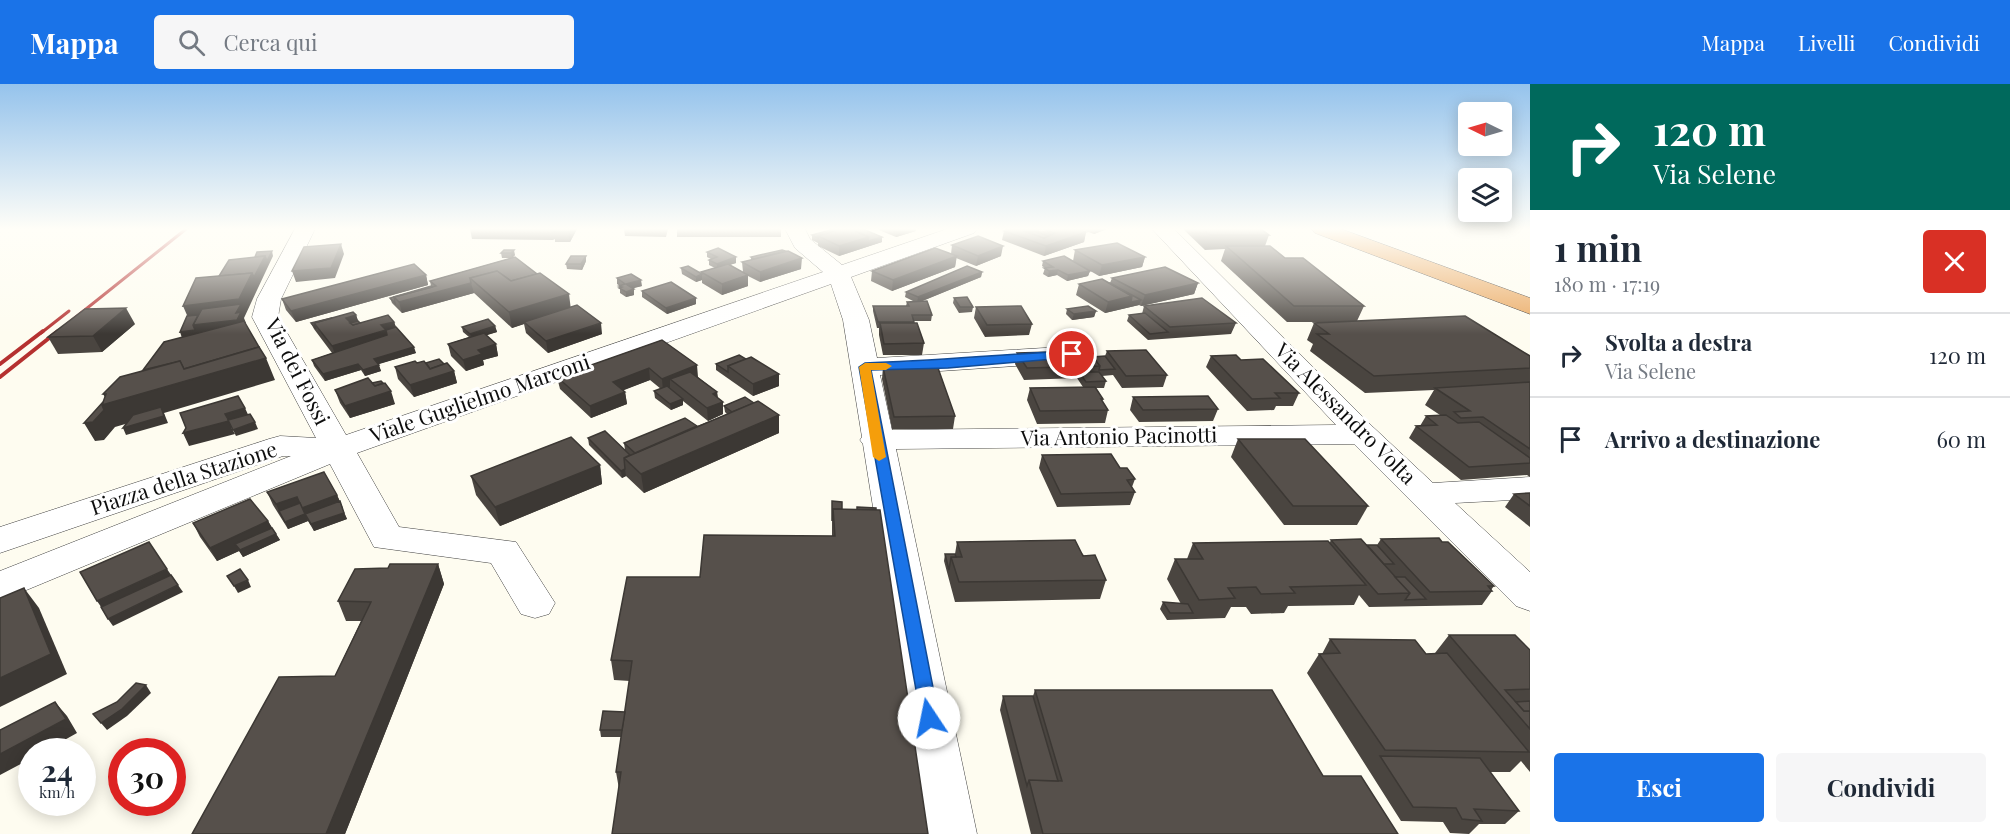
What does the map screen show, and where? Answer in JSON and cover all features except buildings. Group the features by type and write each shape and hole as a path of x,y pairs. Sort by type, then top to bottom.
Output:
{"highway":[{"path":"1416,264 1530,307"},
{"path":"1442,264 1530,296"}],"street":[{"name":"Via dei Fossi","path":"287,264 269,299 265,317 338,449"},
{"path":"829,264 844,283 856,320 856,380 874,430 951,834"},
{"name":"Viale Guglielmo Marconi","path":"0,587 338,449 866,264"},
{"name":"Via Alessandro Volta","path":"1195,264 1362,434 1530,596"},
{"path":"856,380 948,364 1000,358 1072,354"},
{"name":"Via Antonio Pacinotti","path":"874,430 1362,434"},
{"name":"Piazza della Stazione","path":"0,540 280,446 338,449"},
{"path":"338,449 387,538 503,551 535,603"},
{"path":"1426,494 1530,488"},
{"name":"Piazza della Stazione","path":"0,524 66,518"}],"railway":[{"path":"56,333 142,264"},
{"path":"41,333 69,311"},
{"path":"0,364 43,331"},
{"path":"0,377 58,331"}],"slow traffic":[{"path":"879,457 865,367 886,366"}],"route":[{"path":"929,718 876,440 865,367 948,364 1000,358 1072,354"}]}
